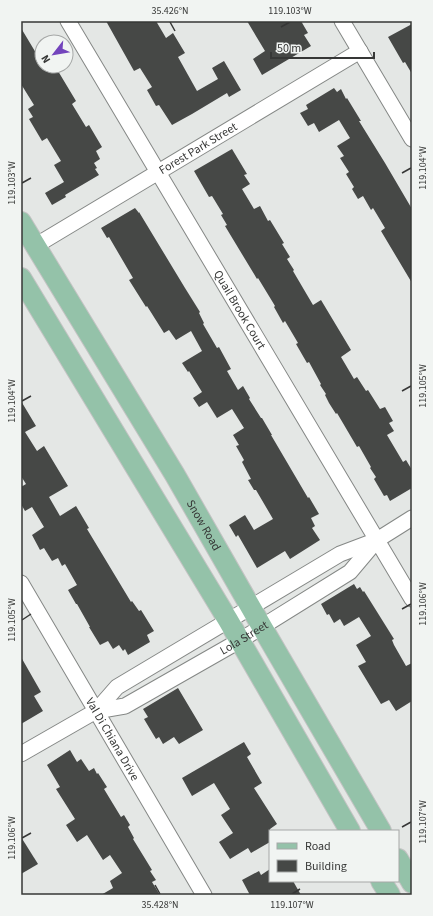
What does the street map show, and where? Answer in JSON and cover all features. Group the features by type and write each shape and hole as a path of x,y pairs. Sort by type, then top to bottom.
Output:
{"main road":[{"name":"Snow Road","path":"21,222 175,475 380,830"},
{"path":"21,278 228,620 349,830"},
{"path":"399,861 412,883"},
{"path":"382,882 390,895"}],"street":[{"name":"Quail Brook Court","path":"68,21 412,599"},
{"path":"342,21 412,139"},
{"name":"Forest Park Street","path":"35,246 360,51"},
{"name":"Lola Street","path":"21,754 96,711 117,687 228,620 340,554 377,540 412,518"},
{"name":"Lola Street","path":"96,711 126,706 262,627 350,572 377,540"},
{"name":"Val Di Chiana Drive","path":"21,583 204,895"}],"building":[{"path":"106,21 156,21 166,38 173,33 185,53 178,57 197,91 218,79 212,68 224,61 241,90 229,97 227,93 172,125 159,105 156,106 147,90 152,87 140,68 134,71"},
{"path":"247,21 301,21 308,33 304,35 311,46 262,75 253,59 265,51"},
{"path":"412,24 412,74 405,62 403,63 388,37"},
{"path":"21,28 34,50 34,74 60,74 76,101 72,104 86,127 89,125 102,147 96,151 100,159 94,163 97,168 95,169 99,175 65,195 66,197 52,205 45,193 64,182 54,165 61,161 47,138 42,141 29,119 33,117 28,109 34,105 21,84"},
{"path":"334,88 337,92 341,89 346,99 347,98 361,121 359,121 412,209 412,283 381,231 385,228 373,208 371,210 363,196 358,199 352,189 354,187 346,174 349,172 340,158 344,156 337,146 350,138 339,120 319,132 314,123 308,126 300,113 308,109 306,105"},
{"path":"232,149 247,174 244,175 250,184 242,189 254,209 260,206 268,221 270,220 284,243 282,244 290,257 287,259 294,270 293,271 313,305 321,300 351,350 341,357 354,379 357,377 366,391 368,390 380,409 385,407 393,421 389,423 394,431 387,435 403,462 406,460 412,470 412,488 390,501 387,495 384,496 374,479 376,477 359,446 357,447 337,413 336,414 329,403 325,395 326,394 320,385 321,384 309,362 307,363 296,344 298,343 285,321 283,323 274,307 275,306 225,226 227,225 221,215 223,214 212,196 209,197 194,171"},
{"path":"135,208 139,212 200,312 199,313 204,323 203,324 217,348 219,347 231,369 227,371 238,390 243,386 250,398 249,399 262,418 308,498 309,497 319,514 311,518 315,526 312,528 320,540 290,559 285,551 257,568 238,535 236,537 229,525 245,515 254,530 273,519 256,490 254,490 248,480 251,479 242,462 244,460 236,446 239,445 233,435 244,428 232,409 217,418 207,402 199,407 193,398 202,392 189,371 188,372 182,363 202,351 191,331 176,340 169,330 164,333 129,280 133,278 109,237 107,238 101,228"},
{"path":"21,401 36,426 25,432 37,451 44,446 68,486 49,497 60,516 76,506 89,528 87,529 131,602 132,601 139,611 141,610 154,631 147,635 150,642 128,655 125,649 123,651 119,645 113,649 108,641 100,645 68,590 77,585 65,564 62,566 58,558 52,561 44,548 40,550 32,535 44,527 32,507 25,511 21,504 21,487 26,484 21,476"},
{"path":"354,584 357,589 360,587 363,592 364,591 394,639 392,640 394,645 406,666 412,663 412,701 396,711 389,700 381,704 358,666 366,662 356,645 371,636 359,617 344,626 340,619 334,623 329,614 327,615 321,604"},
{"path":"21,657 41,692 34,696 43,711 21,724"},
{"path":"178,688 203,730 179,744 174,737 163,744 159,737 156,739 144,719 148,717 143,709"},
{"path":"244,742 251,754 247,757 262,783 254,788 277,824 269,830 269,843 251,853 248,848 230,859 219,842 233,833 221,815 230,809 214,783 192,796 182,778"},
{"path":"70,750 77,762 81,759 89,771 94,768 107,787 104,789 121,817 124,815 130,825 128,827 134,838 133,839 152,870 150,871 156,880 152,882 160,895 101,895 113,888 110,881 122,873 110,855 103,860 87,835 77,842 66,825 75,819 56,789 60,787 47,765"},
{"path":"21,837 38,864 21,874"},
{"path":"269,870 269,882 294,882 301,895 250,895 242,880 259,871 261,875"}]}
